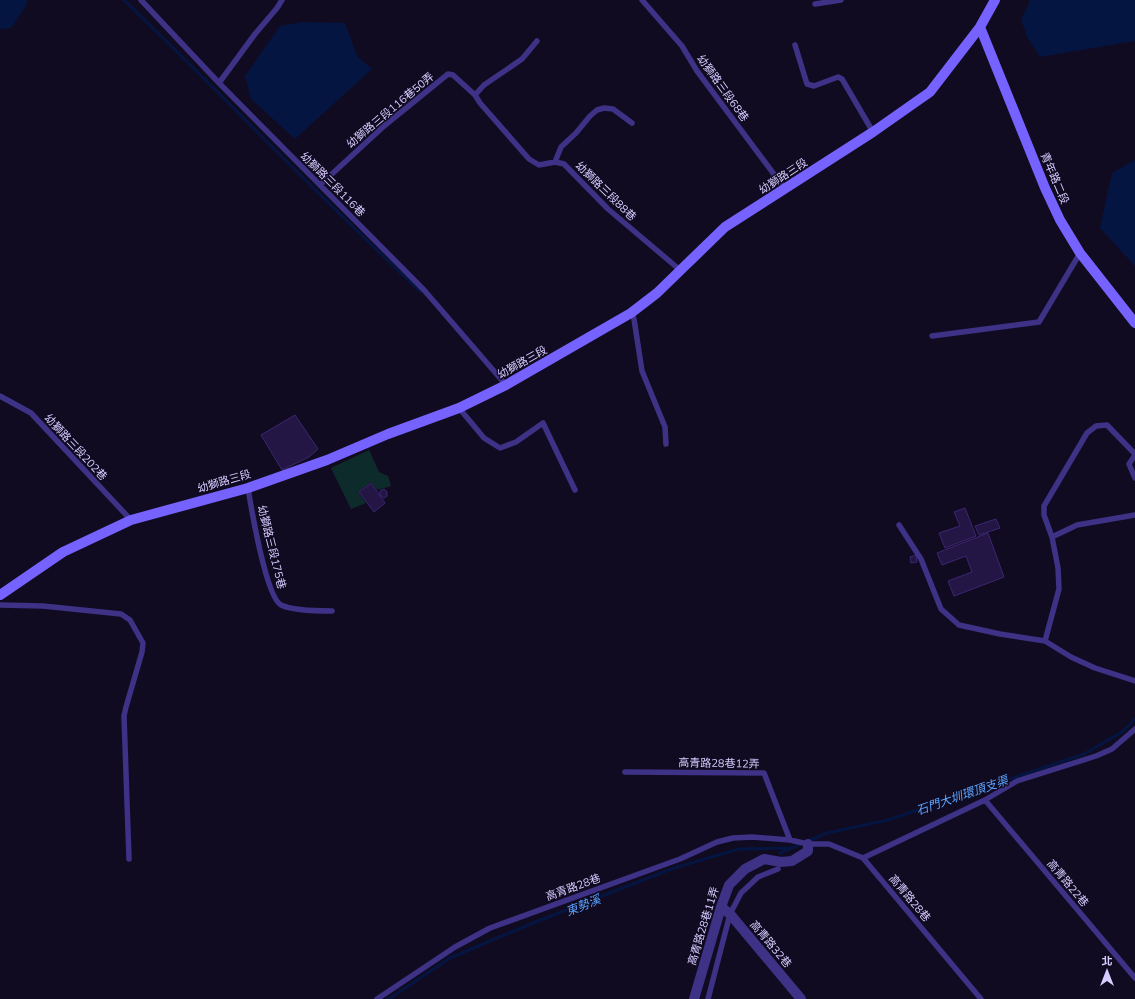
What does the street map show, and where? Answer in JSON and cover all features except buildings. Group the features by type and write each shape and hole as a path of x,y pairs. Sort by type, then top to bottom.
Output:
{"street":[{"name":"幼獅路三段","path":"0,594 63,552 131,520 248,488 327,460 388,434 459,408 506,385 631,313 657,293 724,227 873,132 930,92 980,27 994,0"},
{"name":"青年路二段","path":"980,27 1045,188 1060,220 1080,253 1135,323"},
{"name":"高青路28巷11弄","path":"694,999 728,885 745,869 764,859 781,862 792,861 808,851 808,844"},
{"name":"高青路32巷","path":"721,907 730,914 801,999"}],"lane":[{"name":"幼獅路三段116巷","path":"141,0 219,83 424,290 506,385"},
{"path":"219,83 282,0"},
{"name":"幼獅路三段68巷","path":"642,0 682,46 697,71 785,189"},
{"path":"815,4 841,0"},
{"path":"537,41 522,59 484,85 475,95 480,103 529,159 538,166 555,162 561,147 597,110 604,108 613,109 632,124"},
{"path":"795,45 807,84 814,86 838,77 842,79 873,132"},
{"name":"幼獅路三段116巷50弄","path":"320,185 384,126 448,74 453,75 475,95"},
{"name":"幼獅路三段88巷","path":"555,162 564,164 608,209 680,270"},
{"path":"932,336 1039,322 1080,253"},
{"path":"631,313 634,319 642,371 665,427 666,444"},
{"name":"幼獅路三段202巷","path":"0,396 31,413 131,520"},
{"path":"459,408 484,438 500,448 516,442 543,423 575,490"},
{"path":"1045,640 1059,589 1058,568 1052,537 1044,515 1044,506 1087,433 1096,426 1107,425 1135,454 1129,464 1135,478"},
{"name":"幼獅路三段175巷","path":"248,488 261,554 274,599 280,605 299,610 332,611"},
{"path":"1052,537 1077,525 1135,515"},
{"path":"899,525 921,559 941,609 959,625 1000,634 1045,640 1071,657 1095,668 1135,681"},
{"path":"0,605 43,606 121,614 130,620 143,643 142,652 124,716 129,858"},
{"path":"864,858 986,800 1017,782 1096,756 1112,749 1135,729"},
{"name":"高青路28巷12弄","path":"625,772 764,773 790,840"},
{"name":"高青路22巷","path":"986,800 1135,978"},
{"name":"高青路28巷","path":"377,999 456,947 490,928 680,859 717,842 733,838 752,837 790,840 808,844 829,844 864,858 981,999"},
{"path":"708,999 730,914 741,893 758,877 778,869"}],"green space":[{"path":"369,450 379,472 388,476 391,486 377,490 371,482 358,492 366,503 351,509 331,468"}],"water":[{"path":"0,0 27,0 26,6 11,28 0,29"},
{"path":"1029,0 1135,0 1135,41 1040,57 1027,37 1021,19 1029,4"},
{"path":"302,22 345,23 357,56 372,69 295,139 251,99 245,76 280,26"},
{"path":"1135,160 1135,266 1100,228 1112,173"}],"waterway":[{"path":"124,0 346,220 421,292"},
{"name":"石門大圳環頂支渠","path":"808,841 827,833 888,820 1084,754 1122,732 1135,719"},
{"name":"東勢溪","path":"780,853 801,844"},
{"name":"東勢溪","path":"389,999 450,958 533,923 674,868 739,849 789,848"}]}
